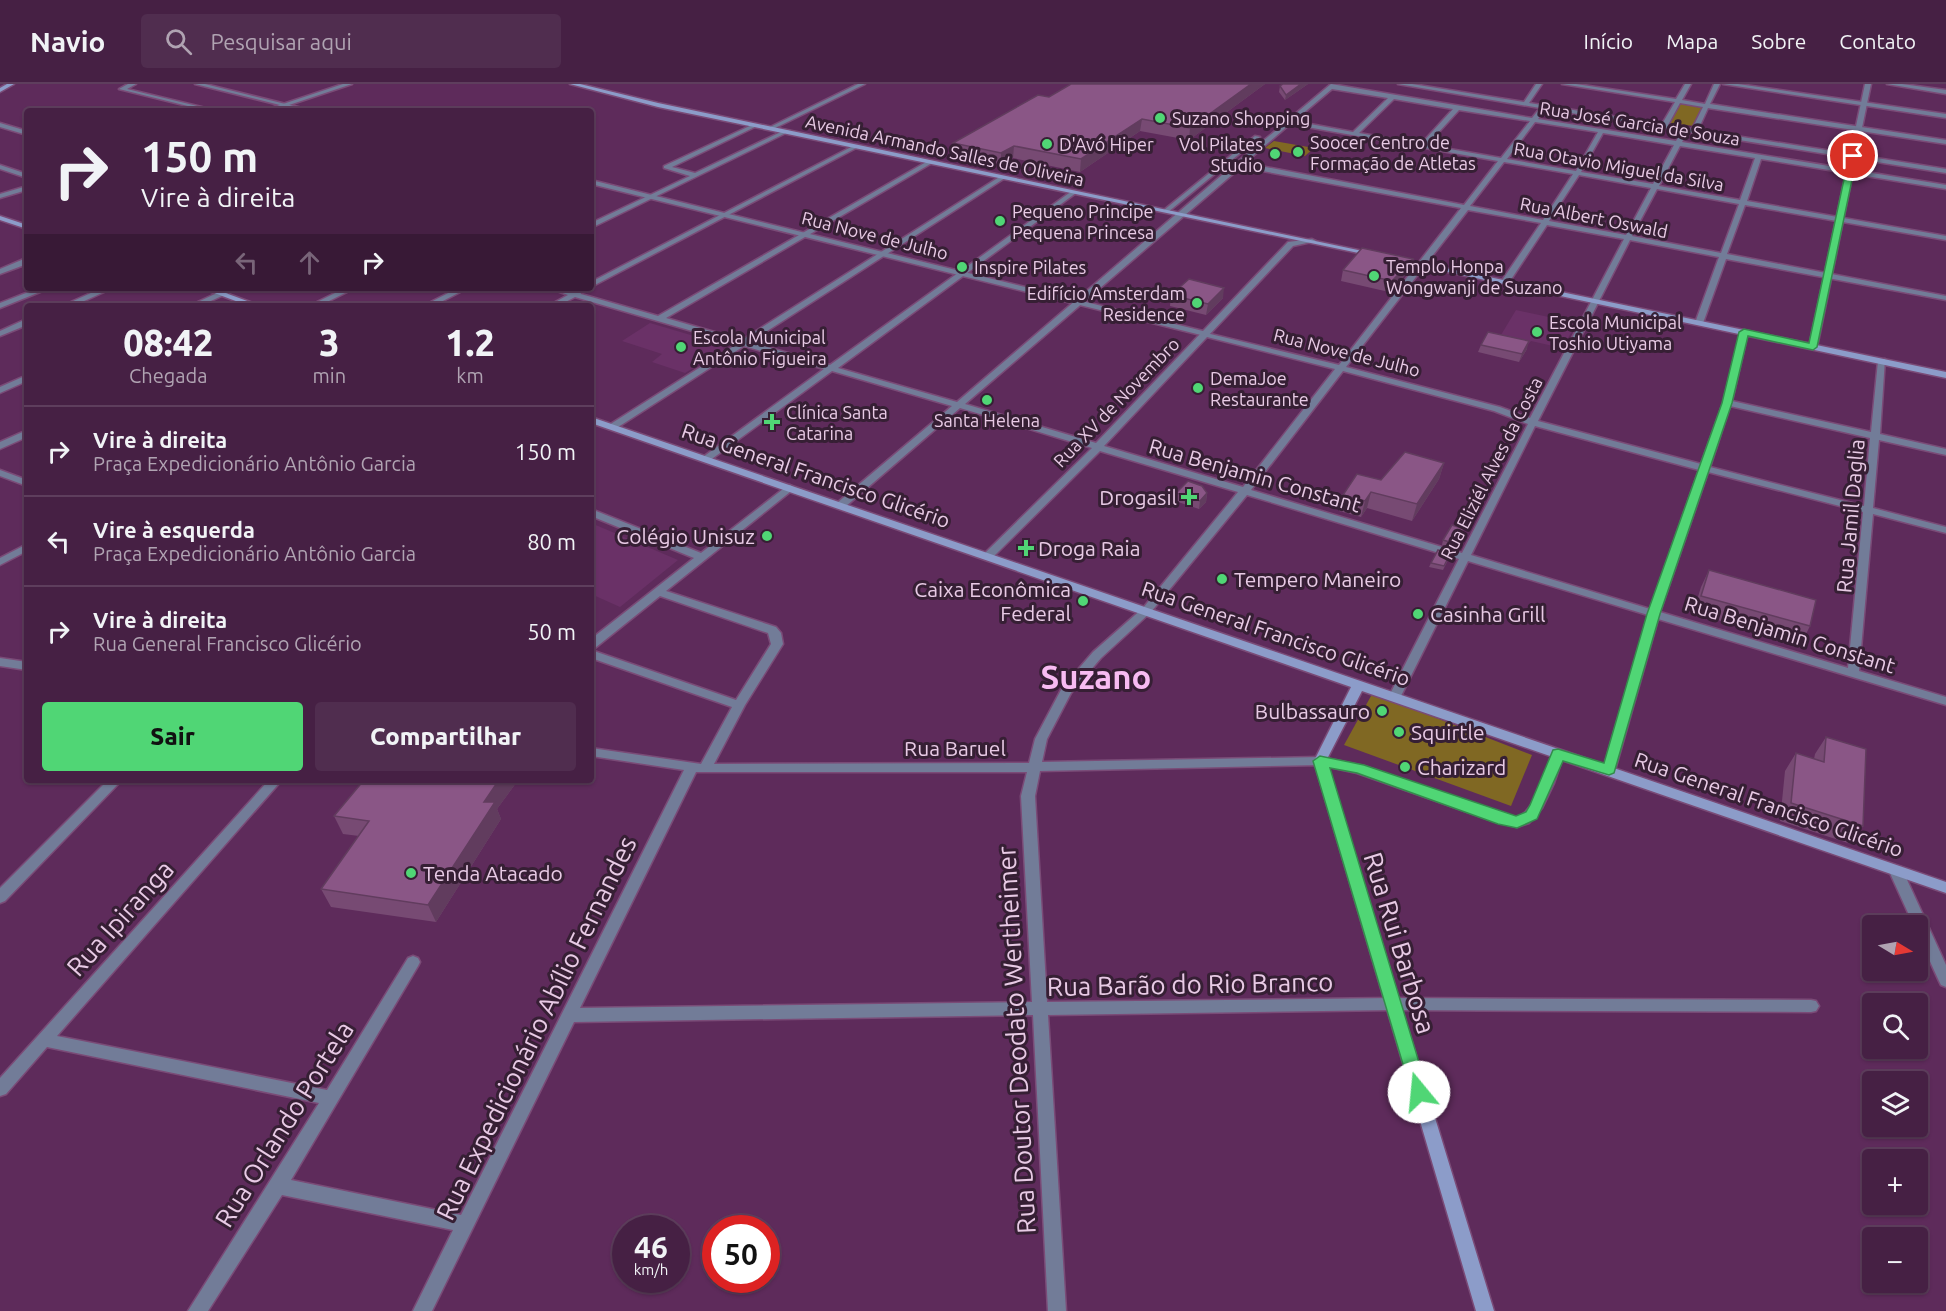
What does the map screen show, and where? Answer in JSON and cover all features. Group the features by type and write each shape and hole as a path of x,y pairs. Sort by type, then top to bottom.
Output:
{"main road":[{"path":"0,90 11,84"},
{"name":"Avenida Armando Salles de Oliveira","path":"573,84 647,103 1946,375"},
{"path":"0,218 24,226"},
{"path":"214,291 248,303"},
{"name":"Rua General Francisco Glicério","path":"594,421 1147,610 1946,888"},
{"path":"1320,761 1359,684"},
{"name":"Rua Rui Barbosa","path":"1320,761 1485,1311"}],"street":[{"path":"133,84 122,88 205,108"},
{"path":"198,84 298,108"},
{"path":"275,108 349,84"},
{"path":"771,128 862,84"},
{"path":"1401,84 1946,171"},
{"path":"1524,104 1539,84"},
{"path":"1565,84 1946,142"},
{"path":"1665,126 1688,84"},
{"name":"Rua Eliziél Alves da Costa","path":"1395,696 1594,301 1679,145 1707,105 1717,84"},
{"path":"1726,84 1946,116"},
{"path":"1813,347 1868,84"},
{"path":"1890,84 1946,92"},
{"path":"841,506 1181,215 1285,120 1329,85"},
{"name":"Rua José Garcia de Souza","path":"1329,85 1392,98 1946,187"},
{"path":"1432,104 1444,91"},
{"path":"1354,134 1392,98"},
{"path":"186,108 195,105"},
{"name":"Rua Doutor Deodato Wertheimer","path":"1057,1311 1028,796 1041,739 1066,691 1097,655 1147,610 1243,493 1419,264 1544,107"},
{"path":"1422,147 1457,108"},
{"name":"Rua Otavio Miguel da Silva","path":"1285,120 1422,147 1946,238"},
{"path":"0,125 24,132"},
{"path":"694,175 666,167 756,125"},
{"path":"1166,211 1266,130"},
{"path":"594,225 787,131"},
{"path":"1505,282 1577,174 1601,132"},
{"path":"594,283 857,147"},
{"path":"1699,323 1760,157"},
{"path":"659,319 930,162"},
{"name":"Rua Albert Oswald","path":"1238,164 1946,298"},
{"path":"0,167 24,175"},
{"path":"612,427 1003,177"},
{"name":"Rua Nove de Julho","path":"594,183 1339,367 1497,409 1534,423 1946,530"},
{"path":"0,196 24,189"},
{"path":"705,459 1074,192"},
{"path":"1284,236 1291,244 1312,242"},
{"name":"Rua XV de Novembro","path":"988,556 1096,449 1291,244"},
{"path":"0,272 24,262"},
{"path":"0,306 38,291"},
{"path":"73,303 102,291"},
{"path":"200,303 228,291"},
{"path":"319,303 345,291"},
{"path":"433,303 458,291"},
{"name":"Rua Benjamin Constant","path":"564,291 830,370 958,405 1096,449 1946,701"},
{"path":"558,303 580,291"},
{"path":"0,334 24,323"},
{"path":"1609,770 1654,614 1727,403 1744,332"},
{"name":"Rua Jamil Daglia","path":"1853,674 1882,361"},
{"path":"0,390 24,379"},
{"path":"1727,403 1946,452"},
{"path":"0,446 24,434"},
{"path":"0,473 24,482"},
{"path":"594,643 790,488"},
{"path":"594,513 701,557"},
{"path":"0,562 24,548"},
{"name":"Rua Expedicionário Abílio Fernandes","path":"423,1311 571,1015 699,768 777,644 776,633 772,630 658,592"},
{"path":"594,655 739,705"},
{"path":"0,662 24,666"},
{"name":"Rua Baruel","path":"594,752 699,768 1033,767 1320,761 1359,769 1498,818 1517,822 1532,816 1558,754"},
{"path":"0,897 113,783"},
{"name":"Rua Ipiranga","path":"0,1089 273,783"},
{"path":"1896,871 1946,981"},
{"name":"Rua Orlando Portela","path":"197,1311 278,1186 413,962"},
{"name":"Rua Barão do Rio Branco","path":"571,1015 1393,1004 1811,1006"},
{"path":"44,1040 331,1098"},
{"path":"278,1186 465,1224"}],"shaded area":[{"path":"1681,103 1703,106 1694,126 1670,123"},
{"name":"Soocer Centro de Formação de Atletas","path":"1274,141 1314,148 1305,156 1265,148"},
{"name":"Escola Municipal Toshio Utiyama","path":"1516,310 1577,323 1562,348 1531,341 1526,347 1498,340"},
{"name":"Escola Municipal Antônio Figueira","path":"650,323 721,344 724,350 685,373 652,362 662,354 622,341"},
{"path":"594,524 678,560 620,607 594,595"},
{"path":"1377,695 1532,755 1511,806 1344,745 1371,696"}],"building":[{"path":"1071,84 1251,84 1190,128 1142,119 1081,159 1014,146 1001,153 953,143 1038,95 1049,97"},
{"path":"1301,84 1286,95 1280,86"},
{"path":"1362,248 1413,259 1392,281 1343,270"},
{"path":"1189,279 1224,288 1208,304 1171,295"},
{"path":"1488,332 1529,341 1522,354 1481,345"},
{"path":"1405,452 1444,463 1417,504 1371,492 1365,501 1343,495 1357,474 1381,480"},
{"path":"1188,481 1202,486 1207,493 1200,501 1176,493"},
{"path":"1452,525 1464,529 1456,544 1443,540"},
{"path":"1438,550 1450,554 1444,566 1431,563"},
{"path":"1709,570 1816,600 1810,626 1701,596"},
{"path":"1826,737 1866,749 1863,826 1791,803 1796,753 1824,762"},
{"name":"Tenda Atacado","path":"362,783 497,783 484,802 495,802 428,905 321,889 369,821 334,816"}],"place":[{"name":"Suzano Shopping","path":"1160,118"},
{"name":"D'Avó Hiper","path":"1047,144"},
{"name":"Soocer Centro de Formação de Atletas","path":"1298,152"},
{"name":"Vol Pilates Studio","path":"1275,154"},
{"name":"Pequeno Principe Pequena Princesa","path":"1000,221"},
{"name":"Inspire Pilates","path":"962,267"},
{"name":"Templo Honpa Wongwanji de Suzano","path":"1374,276"},
{"name":"Edifício Amsterdam Residence","path":"1197,303"},
{"name":"Escola Municipal Toshio Utiyama","path":"1537,332"},
{"name":"Escola Municipal Antônio Figueira","path":"681,347"},
{"name":"DemaJoe Restaurante","path":"1198,388"},
{"name":"Santa Helena","path":"987,400"},
{"name":"Clínica Santa Catarina","path":"772,422"},
{"name":"Drogasil","path":"1189,497"},
{"name":"Colégio Unisuz","path":"767,536"},
{"name":"Droga Raia","path":"1026,548"},
{"name":"Tempero Maneiro","path":"1222,579"},
{"name":"Caixa Econômica Federal","path":"1083,601"},
{"name":"Casinha Grill","path":"1418,614"},
{"name":"Bulbassauro","path":"1382,711"},
{"name":"Squirtle","path":"1399,732"},
{"name":"Charizard","path":"1405,767"},
{"name":"Tenda Atacado","path":"411,873"}],"district":[{"name":"Suzano","path":"1096,676"}],"route":[{"path":"1419,1092 1320,761 1343,764 1498,818 1517,822 1532,816 1558,754 1609,770 1654,614 1727,403 1744,332 1813,347 1853,156"}]}
